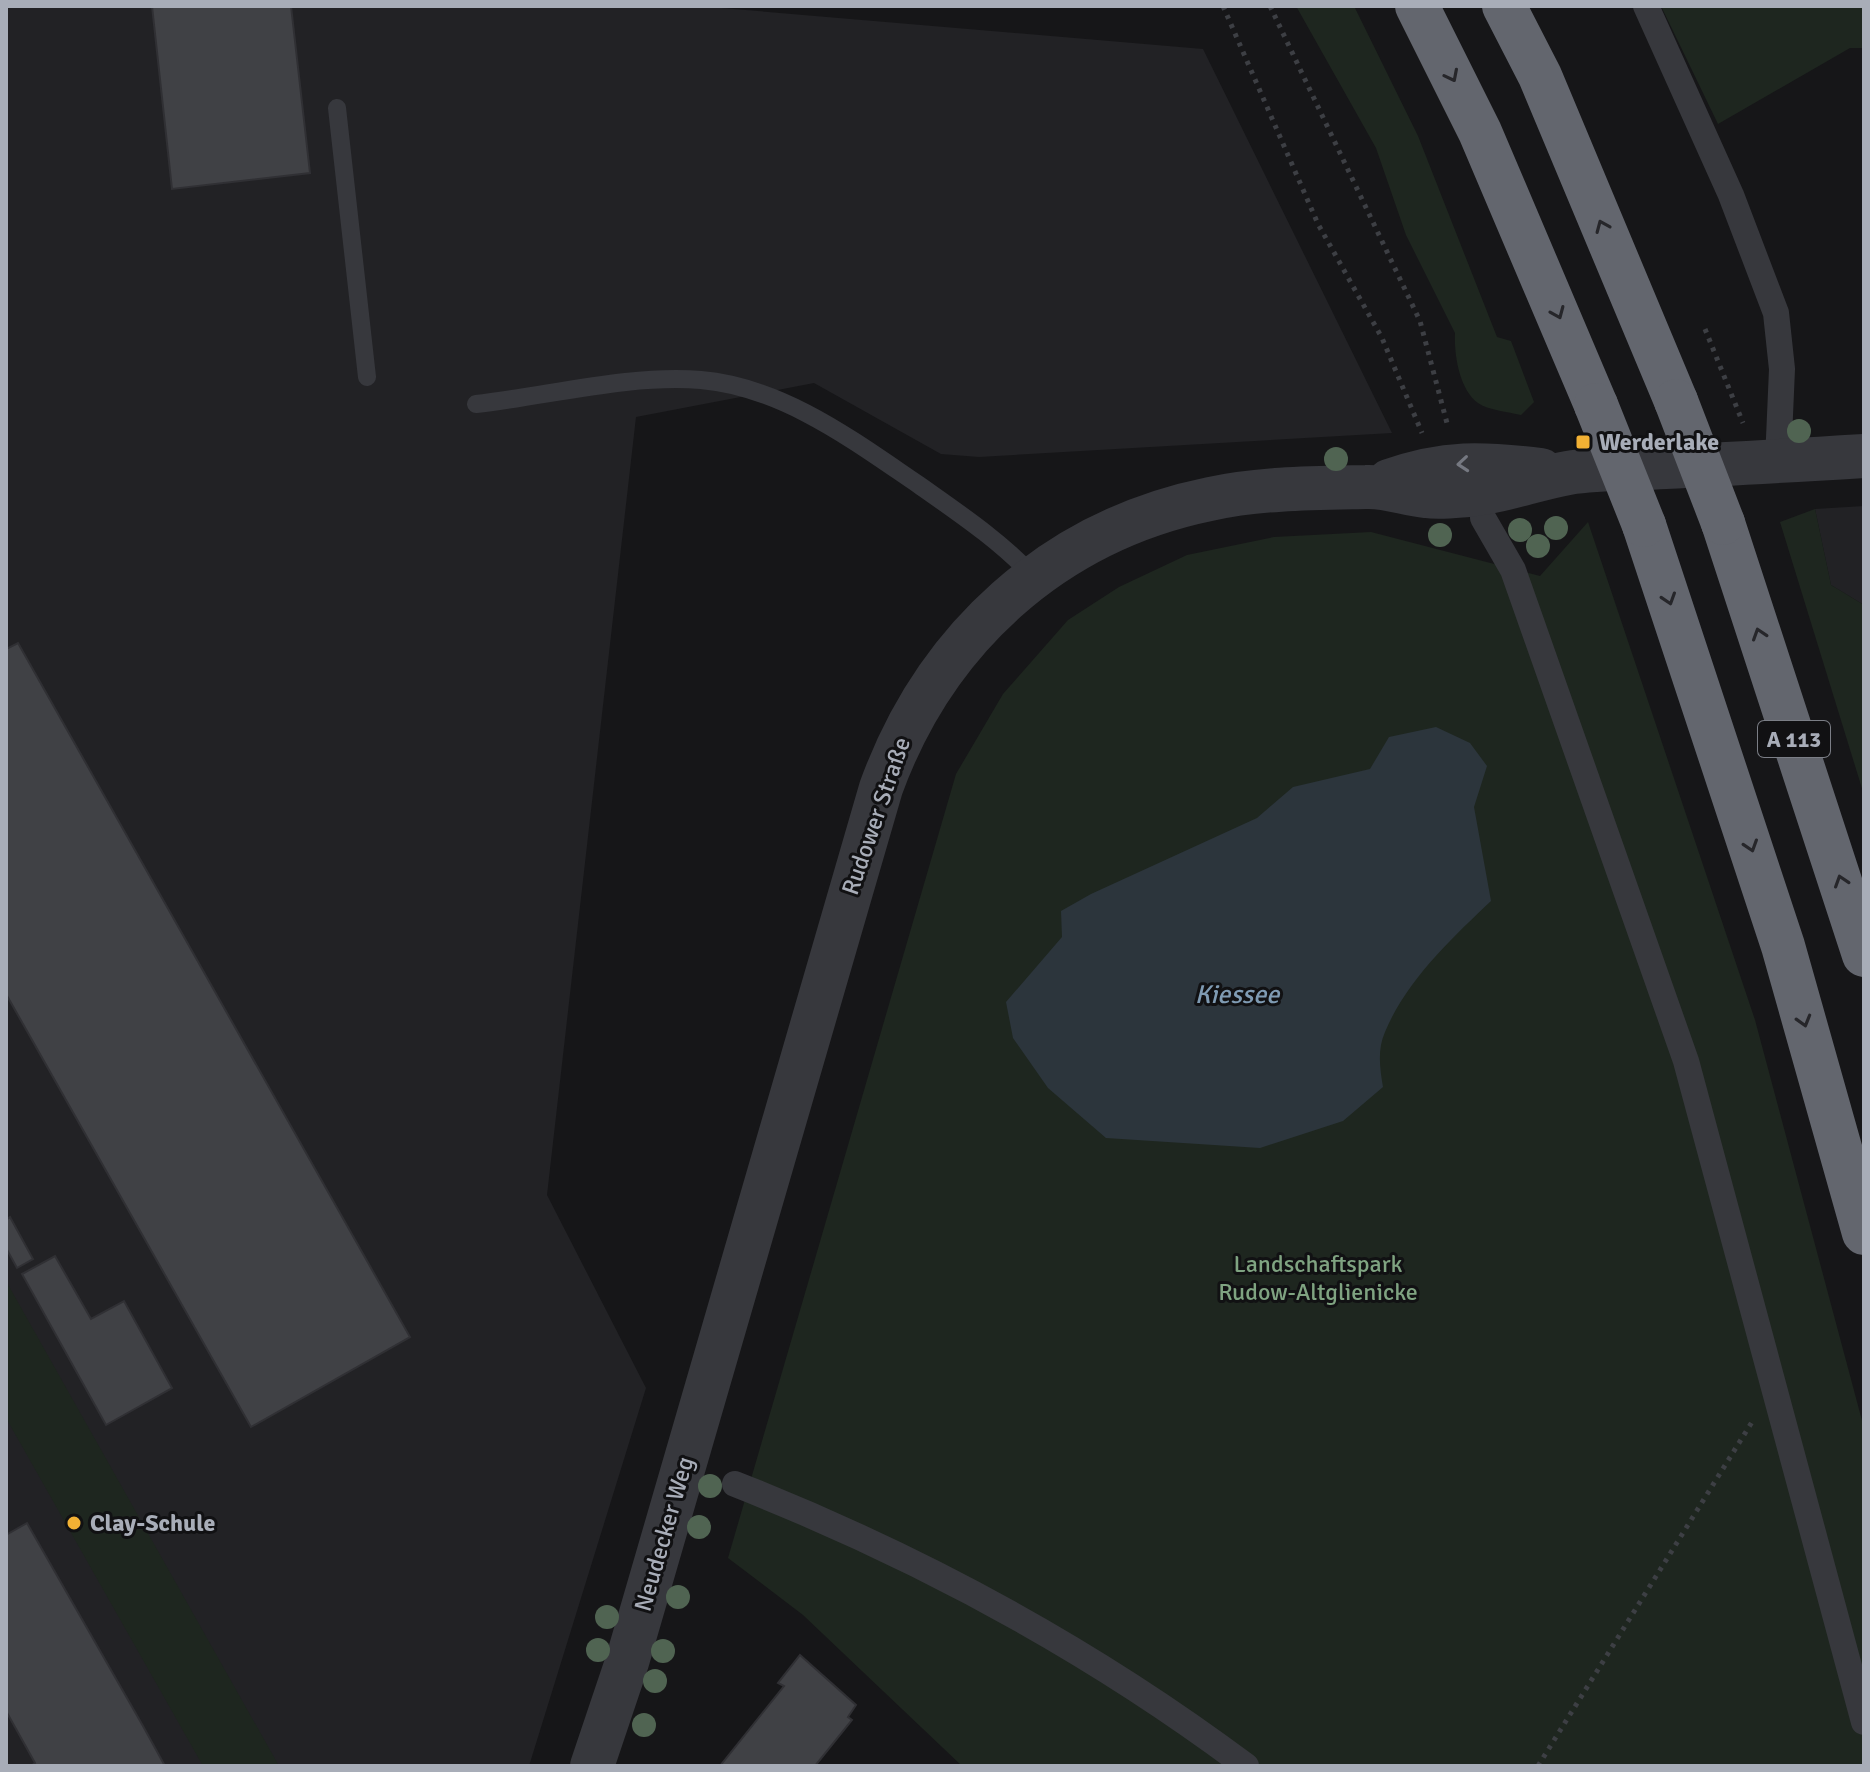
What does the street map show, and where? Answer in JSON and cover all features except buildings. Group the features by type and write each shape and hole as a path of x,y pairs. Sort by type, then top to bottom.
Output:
{"highway":[{"name":"A 113","path":"1417,6 1480,132 1644,525 1783,946 1864,1233"},
{"name":"A 113","path":"1504,6 1540,76 1676,401 1723,523 1864,955"}],"street":[{"path":"1646,6 1731,195 1776,313 1782,369 1778,461"},
{"name":"Rudower Straße","path":"731,1301 892,759 908,723 954,653 997,606 1033,576 1081,546 1129,523 1210,498 1372,487 1428,497 1489,493 1568,473 1864,456"},
{"path":"1483,518 1513,570 1686,1061 1776,1384 1864,1722"},
{"name":"Neudecker Weg","path":"592,1766 627,1662 731,1301"},
{"path":"735,1484 871,1542 966,1591 1160,1702 1246,1766"}],"lane":[{"path":"337,108 367,377"},
{"path":"476,404 649,381 702,380 775,398 849,437 1002,544 1033,576"}],"path":[{"path":"1223,6 1318,224 1382,338 1427,443"},
{"path":"1270,6 1420,321 1449,430"},
{"path":"1705,329 1743,423"},
{"path":"1538,1766 1776,1384"}],"shaded area":[{"path":"6,6 698,6 1203,49 1392,433 979,457 941,454 814,383 636,417 547,1195 646,1388 529,1766 6,1766"},
{"path":"1864,506 1864,605 1831,585 1815,509"}],"green space":[{"path":"1296,6 1354,6 1418,136 1497,337 1511,341 1534,402 1521,415 1482,405 1466,389 1457,361 1455,333 1406,235 1376,148"},
{"path":"1661,6 1864,6 1864,48 1850,48 1718,124"},
{"path":"1815,509 1831,585 1864,605 1864,795 1780,522"},
{"name":"Landschaftspark Rudow-Altglienicke","path":"1588,522 1755,1020 1864,1428 1864,1766 962,1766 803,1615 728,1558 956,774 1003,694 1068,620 1119,587 1187,555 1274,537 1371,532 1540,576"},
{"path":"6,1281 279,1766 203,1766 6,1418"}],"water":[{"name":"Kiessee","path":"1436,727 1470,743 1487,766 1474,807 1491,901 1431,961 1394,1013 1381,1046 1383,1087 1343,1121 1260,1148 1106,1138 1048,1088 1013,1038 1006,1002 1062,937 1061,911 1091,894 1257,818 1293,787 1370,769 1389,737"}],"place":[{"name":"Werderlake","path":"1583,442"},
{"name":"Clay-Schule","path":"74,1523"}]}
